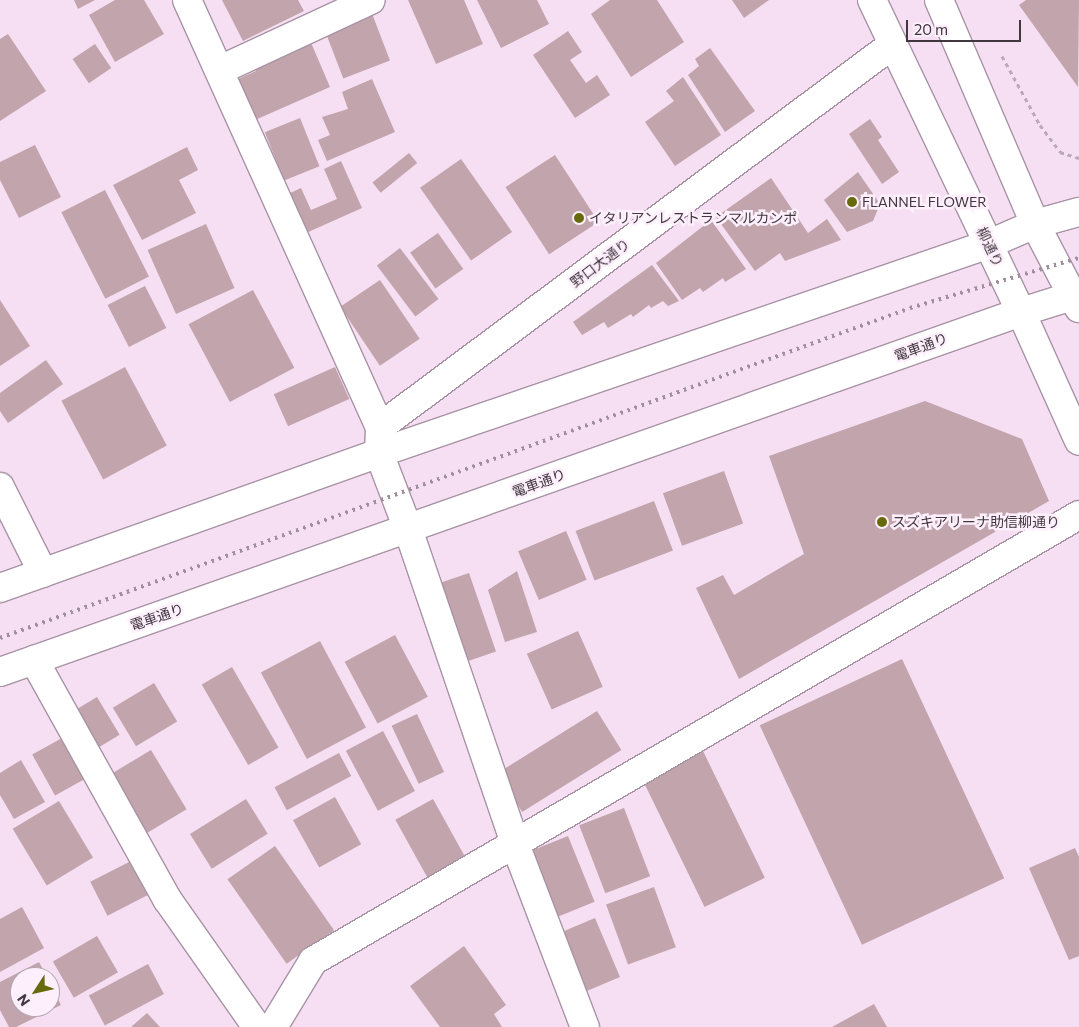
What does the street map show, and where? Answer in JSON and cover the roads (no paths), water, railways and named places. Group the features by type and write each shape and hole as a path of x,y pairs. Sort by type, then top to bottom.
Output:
{"street":[{"path":"187,0 220,70 380,440 514,844 585,1027"},
{"path":"220,70 371,0"},
{"name":"柳通り","path":"872,0 1021,312 1079,442"},
{"path":"948,4 1036,224 1077,299"},
{"name":"野口大通り","path":"380,440 892,45"},
{"path":"0,588 43,573 380,440 989,244 1036,224 1079,212"},
{"name":"電車通り","path":"0,672 1021,312 1077,299"},
{"path":"0,487 43,573"},
{"path":"273,1027 313,961 1079,515"},
{"path":"34,660 167,899 257,1027"}],"railway":[{"path":"0,638 910,308 1079,258"}],"place":[{"name":"FLANNEL FLOWER","path":"852,202"},
{"name":"イタリアンレストランマルカンポ","path":"579,218"},
{"name":"スズキアリーナ助信柳通り","path":"882,522"}]}
